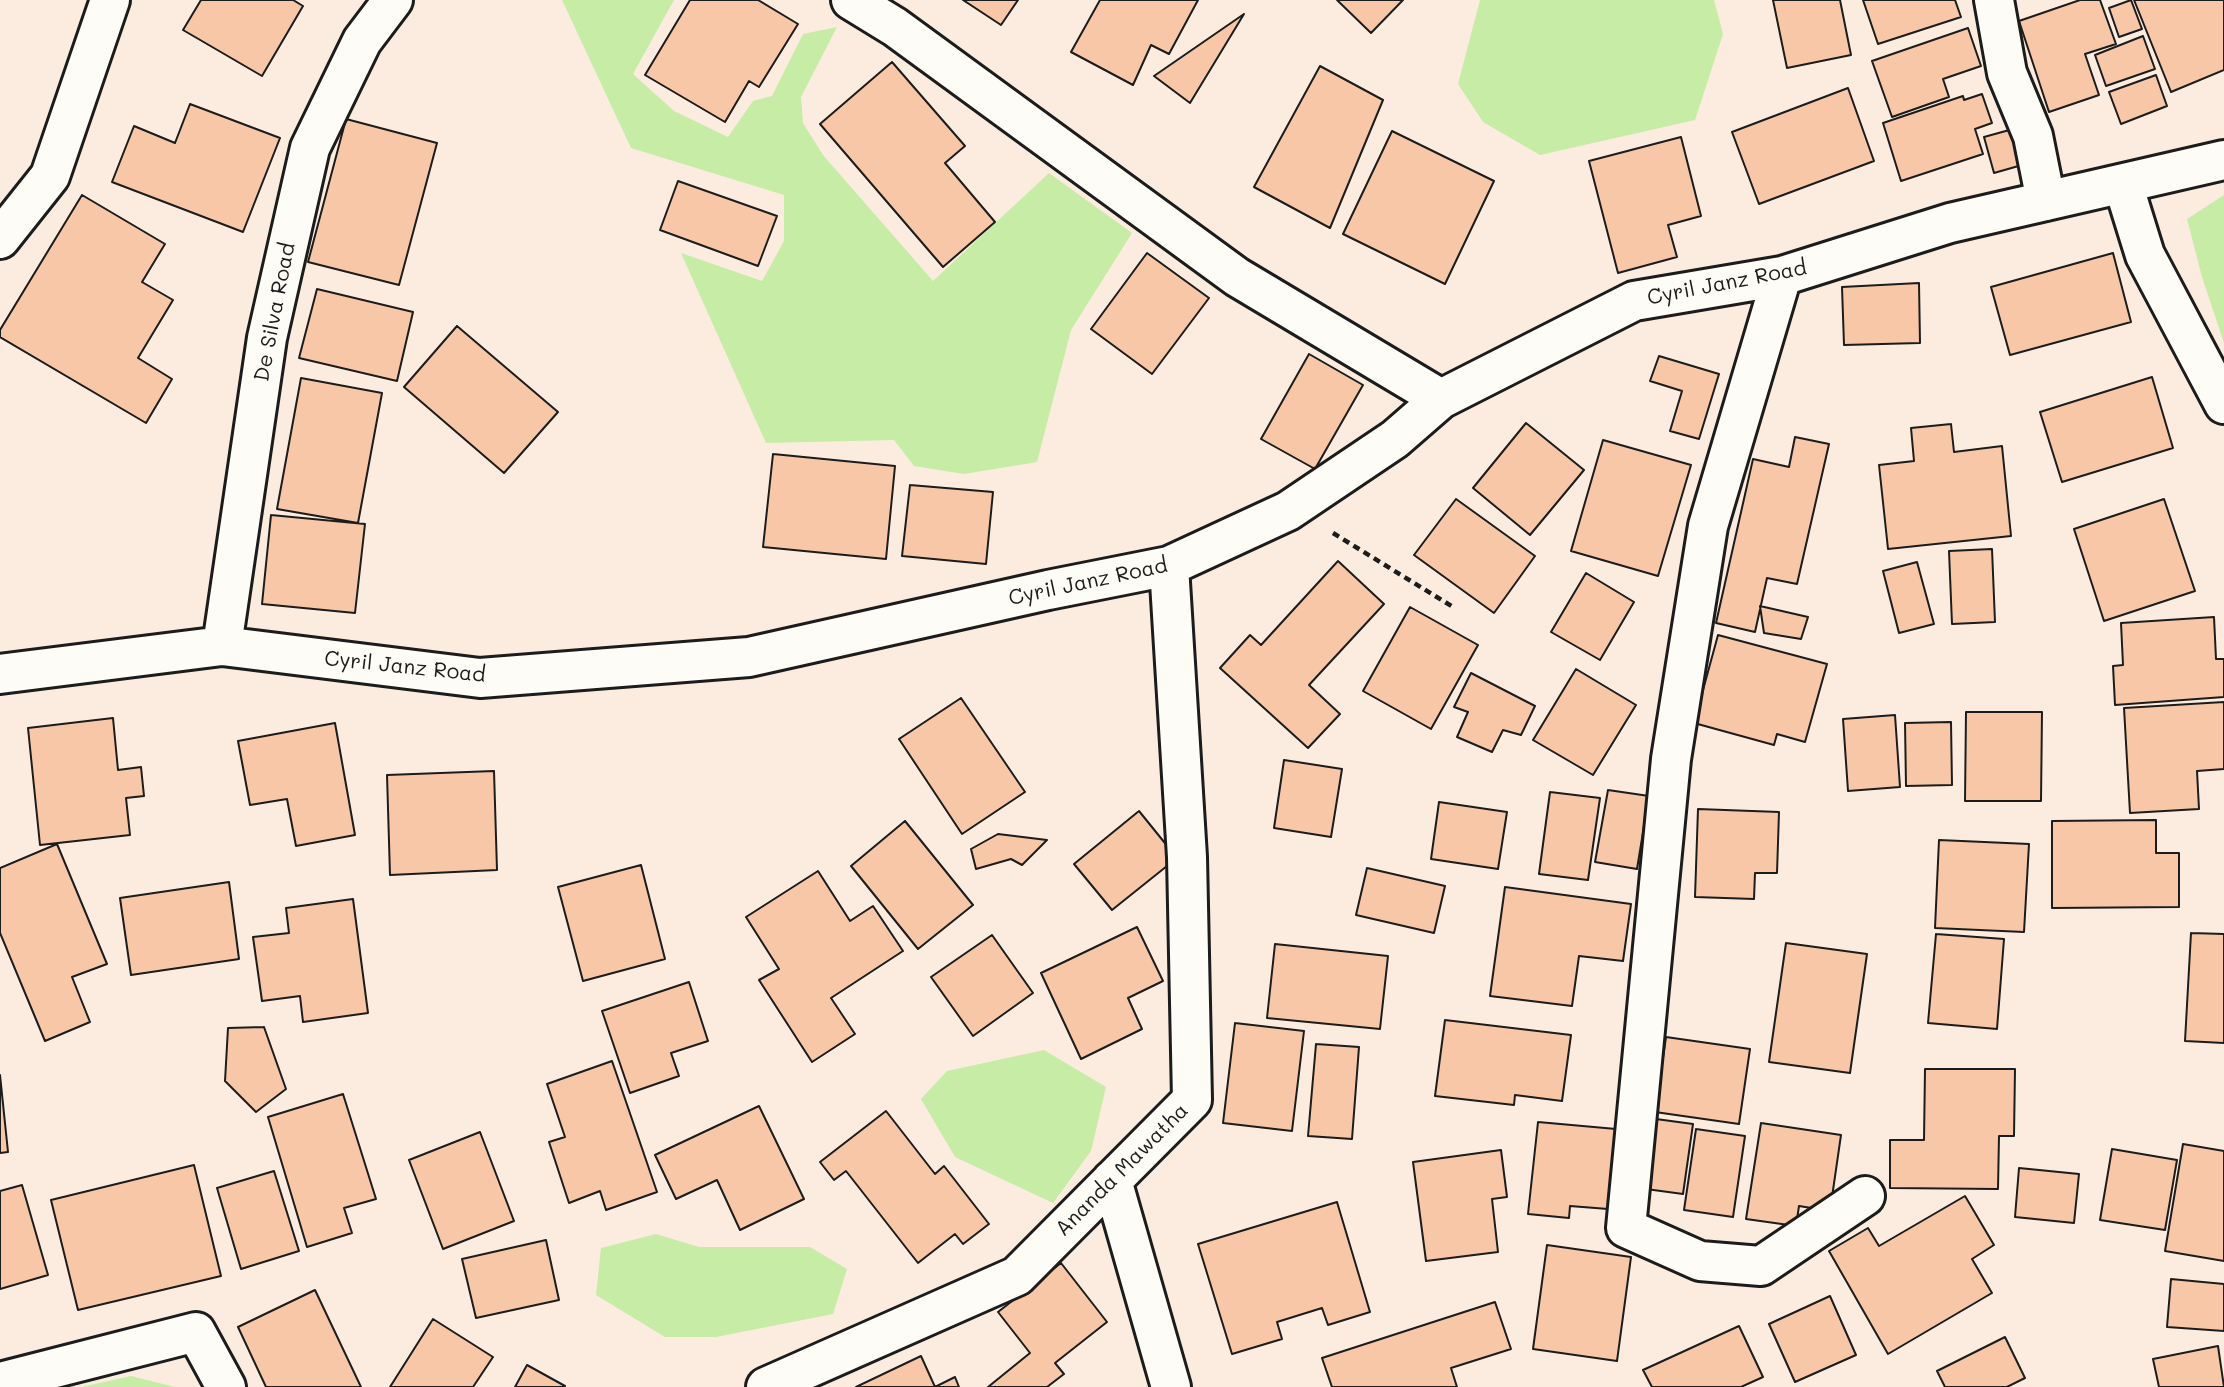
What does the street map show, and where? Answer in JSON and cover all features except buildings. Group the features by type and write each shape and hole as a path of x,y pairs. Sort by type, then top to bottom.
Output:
{"street":[{"path":"0,239 50,176 110,0"},
{"name":"De Silva Road","path":"222,646 267,338 310,148 362,41 393,0"},
{"path":"851,0 895,27 1237,277 1441,399"},
{"path":"1994,0 2007,73 2033,136 2046,201"},
{"name":"Cyril Janz Road","path":"0,674 222,646 480,678 749,657 1048,590 1169,566 1288,511 1395,439 1441,399 1634,301 1782,276 1950,223 2224,160"},
{"path":"2123,184 2146,255 2224,404"},
{"path":"1782,276 1708,526 1671,759 1626,1228 1700,1261 1761,1266 1865,1196"},
{"name":"Ananda Mawatha","path":"766,1387 814,1377 1017,1276 1192,1100 1187,856 1169,566"},
{"path":"1112,1180 1171,1387"},
{"path":"0,1382 197,1332 226,1387"}],"path":[{"path":"1296,505 1346,542 1453,607"}],"green space":[{"path":"562,0 674,0 633,74 674,111 728,137 753,101 772,96 803,34 837,27 801,97 803,123 823,155 933,281 1049,173 1132,233 1071,330 1037,462 964,474 914,466 894,440 766,443 681,253 762,281 784,241 784,195 631,148"},
{"path":"1480,0 1714,0 1723,34 1695,120 1540,155 1483,122 1458,84"},
{"path":"2224,195 2224,343 2202,277 2187,219"},
{"path":"1044,1050 1106,1087 1091,1151 1053,1203 955,1157 921,1099 947,1071"},
{"path":"656,1234 699,1247 810,1247 847,1269 833,1314 716,1337 665,1337 596,1295 601,1248"},
{"path":"131,1376 175,1387 81,1387"}]}
